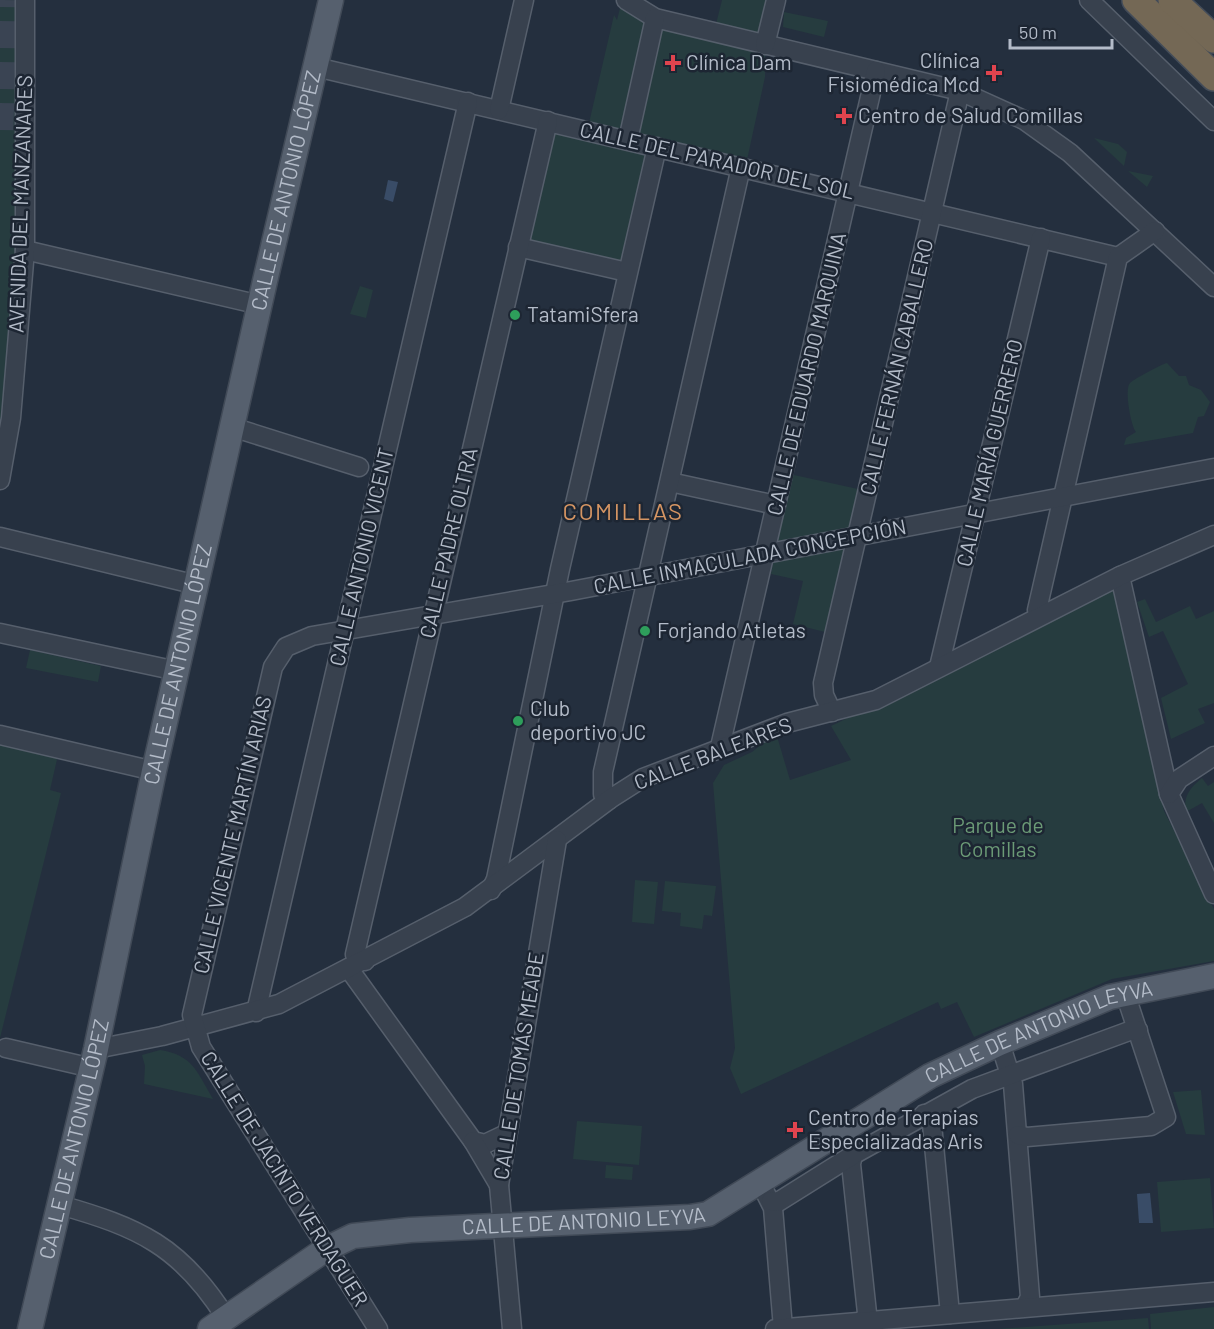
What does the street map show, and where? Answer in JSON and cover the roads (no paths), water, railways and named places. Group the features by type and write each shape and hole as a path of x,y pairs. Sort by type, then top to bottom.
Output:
{"highway":[{"path":"1116,0 1129,12 1153,5 1214,39"},
{"path":"1153,5 1214,77"}],"main road":[{"name":"CALLE DE ANTONIO LÓPEZ","path":"30,1329 94,1058 154,771 331,0"},
{"name":"CALLE DE ANTONIO LEYVA","path":"219,1325 342,1239 367,1234 503,1225 690,1217 765,1192 930,1076 1087,1005 1125,993 1214,976"}],"street":[{"name":"AVENIDA DEL MANZANARES","path":"0,480 10,418 25,250 26,0"},
{"path":"499,110 524,0"},
{"path":"626,0 655,18 960,91 1040,130 1070,153 1214,287"},
{"path":"765,45 776,0"},
{"path":"1089,0 1214,121"},
{"path":"628,140 655,18"},
{"name":"CALLE DEL PARADOR DEL SOL","path":"316,66 1119,257"},
{"name":"CALLE DE EDUARDO MARQUINA","path":"720,747 876,71"},
{"name":"CALLE FERNÁN CABALLERO","path":"832,712 824,695 823,683 960,91"},
{"name":"CALLE ANTONIO VICENT","path":"256,1012 468,102"},
{"name":"CALLE PADRE OLTRA","path":"357,965 355,954 548,121"},
{"path":"492,890 557,594 560,569 657,147"},
{"path":"610,799 603,794 602,782 741,167"},
{"path":"1041,615 1037,610 1119,257 1155,231"},
{"name":"CALLE MARÍA GUERRERO","path":"939,667 1041,238"},
{"path":"518,247 627,272"},
{"path":"25,250 260,305"},
{"path":"232,427 358,467"},
{"name":"CALLE INMACULADA CONCEPCIÓN","path":"286,647 312,636 557,594 1214,468"},
{"path":"670,482 776,506"},
{"name":"CALLE BALEARES","path":"94,1058 279,1004 465,907 492,890 610,799 643,778 788,723 876,700 1120,576 1214,535"},
{"path":"0,537 197,585"},
{"path":"1120,576 1169,794 1214,894"},
{"path":"0,633 177,671"},
{"name":"CALLE VICENTE MARTÍN ARIAS","path":"195,1028 192,1013 273,667 286,647"},
{"path":"0,735 154,771"},
{"path":"1169,794 1179,779 1214,756"},
{"name":"CALLE DE TOMÁS MEABE","path":"512,1329 499,1185 557,840"},
{"path":"357,965 473,1141 499,1185"},
{"path":"1018,1135 1027,1137 1152,1126 1163,1121 1166,1111 1125,993"},
{"name":"CALLE DE JACINTO VERDAGUER","path":"195,1028 201,1047 378,1329"},
{"name":"CALLE DE ANTONIO LEYVA","path":"765,1192 777,1202 853,1155 972,1089 1011,1073 1138,1030"},
{"path":"1000,1043 1011,1073 1018,1135 1029,1297 1025,1306"},
{"path":"6,1048 94,1058"},
{"path":"924,1114 933,1124 950,1314"},
{"path":"473,1141 486,1144 506,1134"},
{"path":"853,1155 851,1164 867,1313 864,1321"},
{"path":"765,1192 779,1328 1214,1292"},
{"path":"60,1205 109,1219 163,1246 194,1272 219,1325"}],"water":[{"path":"388,180 398,182 393,202 384,199"},
{"path":"1150,1193 1153,1223 1139,1223 1137,1194"}],"tunnel":[{"path":"0,130 3,0"}],"place":[{"name":"Clínica Dam","path":"673,63"},
{"name":"Clínica Fisiomédica Mcd","path":"994,73"},
{"name":"Centro de Salud Comillas","path":"844,116"},
{"name":"TatamiSfera","path":"515,315"},
{"name":"Forjando Atletas","path":"645,631"},
{"name":"Club deportivo JC","path":"518,721"},
{"name":"Centro de Terapias Especializadas Aris","path":"795,1130"}],"district":[{"name":"COMILLAS","path":"623,512"}],"park label":[{"name":"Parque de Comillas","path":"998,838"}]}
